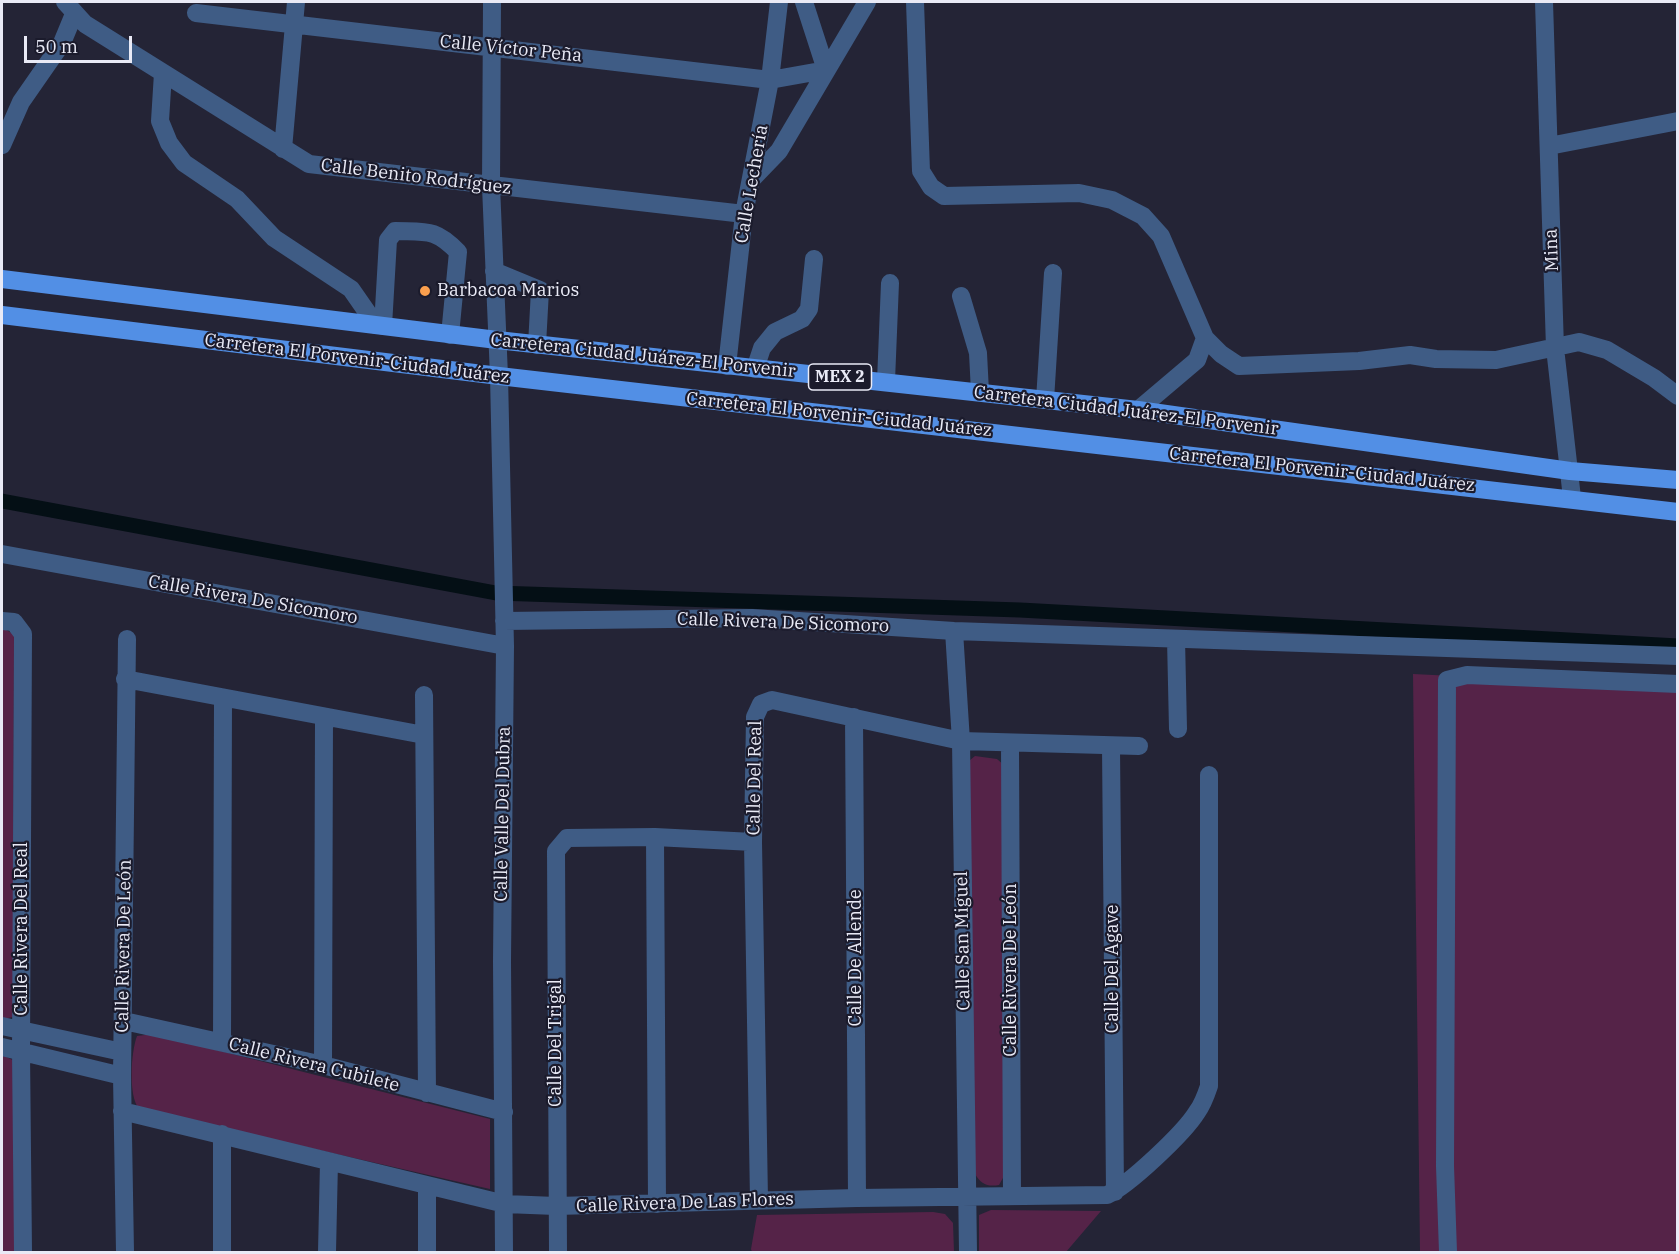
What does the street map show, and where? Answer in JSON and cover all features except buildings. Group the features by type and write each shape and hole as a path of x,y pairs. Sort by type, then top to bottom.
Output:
{"main road":[{"name":"Carretera Ciudad Juárez-El Porvenir","path":"2,279 450,335 1138,410 1570,471 1677,480"},
{"name":"Carretera El Porvenir-Ciudad Juárez","path":"2,315 499,376 1572,498 1677,512"}],"street":[{"path":"283,149 296,2"},
{"name":"Calle Valle Del Dubra","path":"492,2 491,186 499,376 505,646 502,949 504,1252"},
{"name":"Calle Lechería","path":"727,366 744,214 770,80 779,2"},
{"path":"804,2 826,70"},
{"path":"752,179 779,151 867,2"},
{"path":"915,2 921,171 931,187 944,196 1079,193 1112,200 1143,216 1161,236 1205,338 1221,354 1239,366 1359,361 1410,355 1436,359 1496,360 1579,342 1607,350 1654,378 1677,396"},
{"name":"Mina","path":"1544,2 1555,348 1572,498"},
{"path":"2,145 21,102 62,43 69,8"},
{"name":"Calle Benito Rodríguez","path":"69,8 85,24 309,164 744,214"},
{"name":"Calle Víctor Peña","path":"196,13 295,27 493,47 770,80 826,70"},
{"path":"163,73 160,121 169,143 184,163 237,199 274,238 351,290 379,326"},
{"path":"1549,146 1677,121"},
{"path":"379,326 388,240 395,231 433,232 444,237 458,252 450,335"},
{"path":"755,369 762,348 775,332 802,319 809,309 814,259"},
{"path":"495,271 540,290 537,345"},
{"path":"1045,400 1053,273"},
{"path":"886,381 890,283"},
{"path":"961,296 976,345 980,392"},
{"path":"1138,410 1197,360 1205,338"},
{"name":"Calle Rivera De Sicomoro","path":"2,554 505,646"},
{"name":"Calle Rivera De Sicomoro","path":"504,615 752,618 954,630 1677,656"},
{"name":"Calle Rivera Del Real","path":"2,621 18,625 23,634 21,1051 23,1252"},
{"name":"Calle San Miguel","path":"954,630 961,741 968,1252"},
{"name":"Calle Rivera De León","path":"125,1252 122,1052 127,639"},
{"path":"1176,639 1178,729"},
{"path":"1448,1252 1445,1166 1447,680 1453,648"},
{"path":"1447,680 1467,675 1677,684"},
{"path":"126,679 424,735"},
{"path":"424,695 427,1093"},
{"path":"222,1042 223,699"},
{"name":"Calle Del Real","path":"759,1200 753,842 754,717 761,704 772,700 961,741 1139,746"},
{"name":"Calle De Allende","path":"854,717 857,1198"},
{"path":"323,1065 324,718"},
{"name":"Calle Rivera De León","path":"1010,744 1012,1196"},
{"name":"Calle Del Agave","path":"1112,747 1115,1192"},
{"path":"1115,1192 1187,1125 1204,1101 1209,1086 1209,775"},
{"path":"657,1204 655,837 753,842"},
{"name":"Calle Del Trigal","path":"558,1252 556,851 567,838 655,837"},
{"name":"Calle Rivera Cubilete","path":"124,1022 323,1065 504,1112"},
{"path":"2,1026 122,1052"},
{"path":"2,1047 122,1076"},
{"name":"Calle Rivera De Las Flores","path":"122,1111 222,1134 427,1187 505,1204 556,1206 966,1196 1099,1197 1115,1192"},
{"path":"222,1134 222,1252"},
{"path":"327,1252 329,1162"},
{"path":"427,1187 427,1252"}],"shaded area":[{"path":"2,628 14,634 13,1017 3,1019"},
{"path":"1413,674 1677,687 1677,1252 1420,1252"},
{"path":"975,756 997,759 1005,766 1004,1176 999,1185 995,1186 985,1184 975,1174 969,761"},
{"path":"153,1034 490,1119 490,1189 139,1109 132,1084 135,1043 137,1036"},
{"path":"2,1055 15,1061 16,1252 2,1252"},
{"path":"991,1210 1101,1211 1066,1252 979,1252 979,1215"},
{"path":"933,1212 945,1214 953,1223 954,1252 752,1252 751,1249 757,1215"}],"waterway":[{"path":"2,501 496,593 1020,610 1678,646"}],"place":[{"name":"Barbacoa Marios","path":"425,291"}]}
